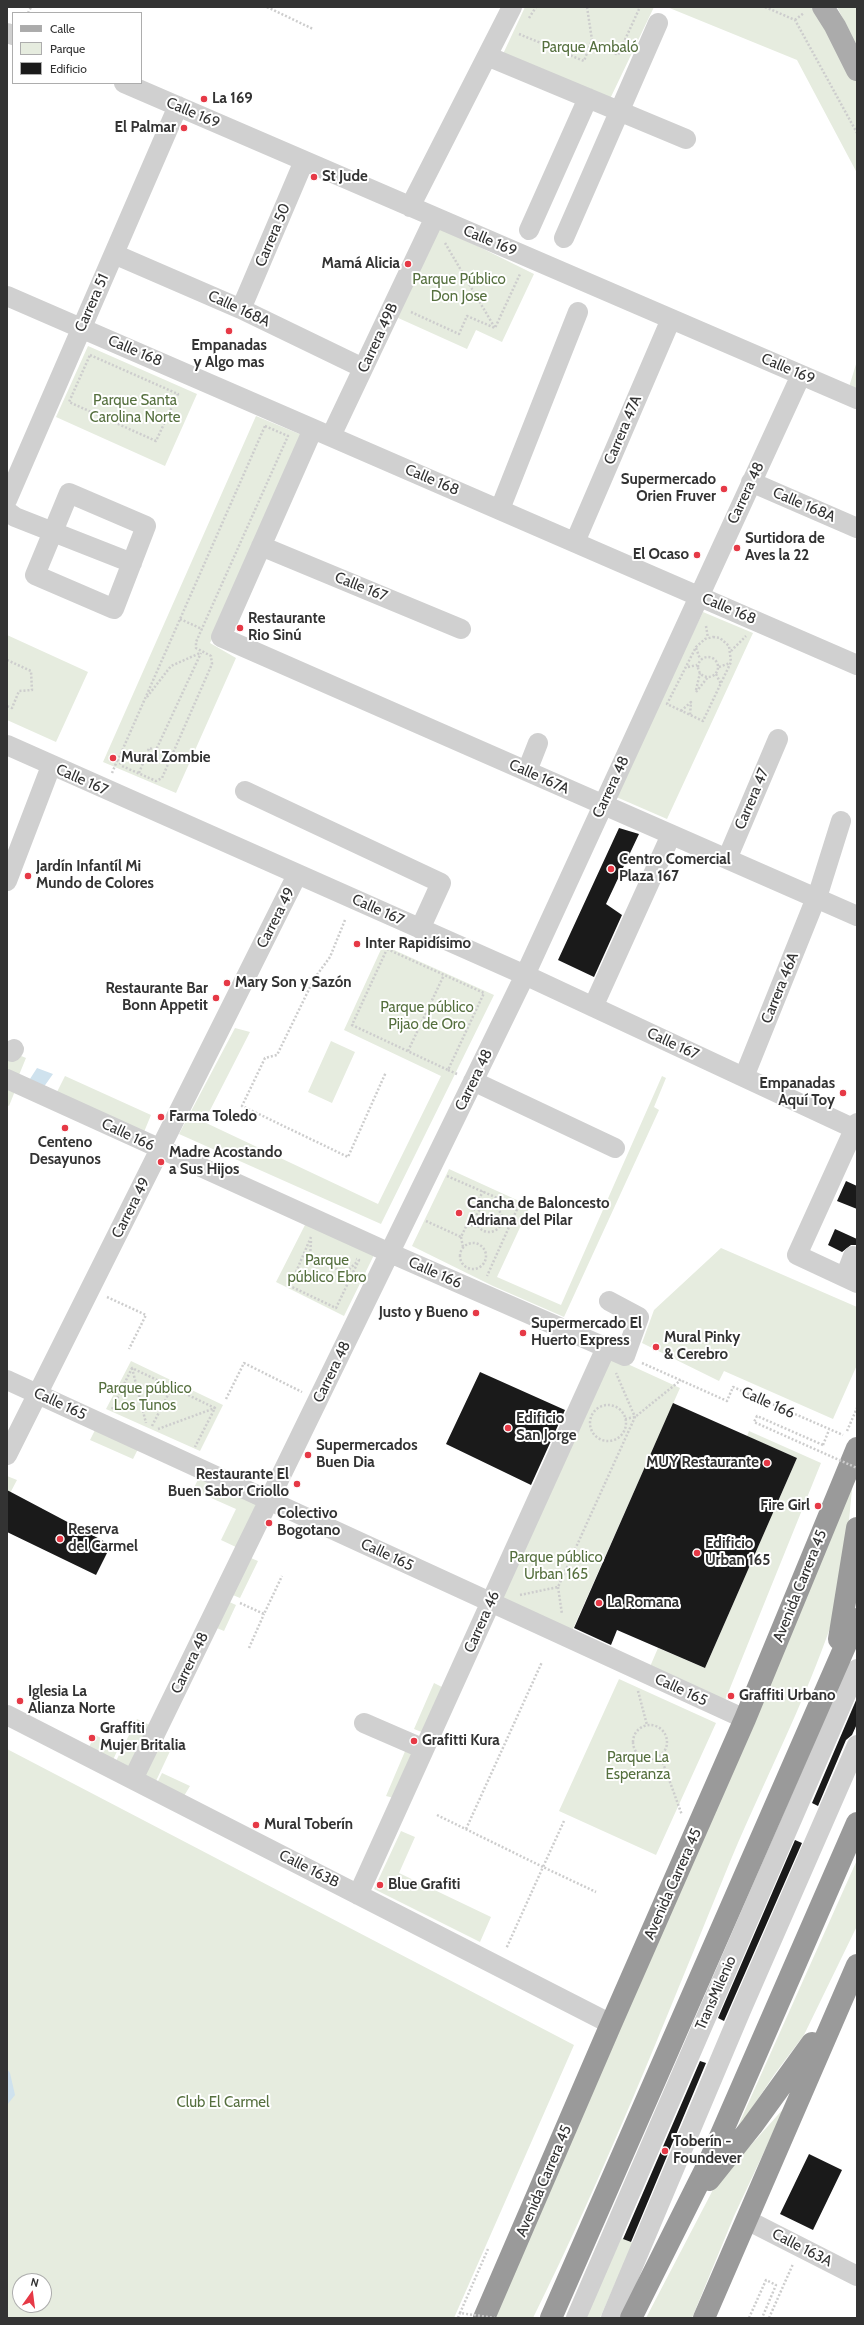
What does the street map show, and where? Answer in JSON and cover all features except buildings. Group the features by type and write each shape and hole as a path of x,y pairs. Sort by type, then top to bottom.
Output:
{"highway":[{"name":"Avenida Carrera 45","path":"484,2318 745,1719 851,1442"},
{"path":"828,1687 843,1621 857,1528"},
{"path":"551,2317 857,1619"},
{"path":"631,2318 709,2162 857,1823"},
{"path":"704,2318 853,1985 857,1965"},
{"path":"677,2228 709,2180 800,2063 853,1985"}],"main road":[{"path":"823,7 835,26 857,70"}],"street":[{"path":"410,206 512,7"},
{"path":"564,238 658,23"},
{"path":"487,56 686,139"},
{"name":"Calle 169","path":"126,84 857,399"},
{"path":"529,230 588,98"},
{"name":"Carrera 51","path":"7,500 178,106"},
{"name":"Carrera 50","path":"241,310 304,161"},
{"name":"Carrera 49B","path":"221,637 261,546 322,432 363,368 435,217"},
{"name":"Calle 168A","path":"114,254 241,310 363,368"},
{"name":"Calle 168","path":"7,296 857,665"},
{"path":"500,509 578,312"},
{"name":"Carrera 47A","path":"575,542 671,319"},
{"name":"Carrera 48","path":"133,1779 525,975 800,375"},
{"name":"Calle 168A","path":"751,482 857,528"},
{"path":"69,493 146,526 132,563 114,609 35,575 69,493"},
{"path":"7,511 15,517 132,563"},
{"name":"Calle 167","path":"261,546 461,628"},
{"name":"Calle 167A","path":"221,637 857,916"},
{"name":"Carrera 47","path":"727,859 778,739"},
{"path":"527,771 538,743"},
{"name":"Calle 167","path":"7,745 51,766 525,975 744,1077 856,1127"},
{"path":"7,881 51,766"},
{"path":"245,791 441,882 420,929"},
{"name":"Carrera 46A","path":"744,1077 816,898 841,821"},
{"path":"593,1007 671,835"},
{"name":"Carrera 49","path":"7,1455 297,875"},
{"name":"Calle 166","path":"7,1079 390,1253 625,1356"},
{"path":"473,1082 615,1148"},
{"path":"854,1256 851,1280 797,1255 856,1127"},
{"path":"609,1301 639,1317 625,1356"},
{"name":"Carrera 46","path":"358,1895 606,1348"},
{"name":"Calle 165","path":"7,1380 745,1719"},
{"name":"TransMilenio","path":"576,2318 857,1669"},
{"name":"Calle 163B","path":"7,1715 611,2024"},
{"path":"364,1723 424,1750"},
{"name":"TransMilenio","path":"611,2318 644,2245 742,2008 857,1745"},
{"name":"Calle 163A","path":"747,2220 857,2276"}],"path":[{"path":"267,7 313,29"},
{"path":"526,23 536,7"},
{"path":"522,28 518,34 584,62 592,40 587,7"},
{"path":"592,40 618,55 640,7"},
{"path":"765,7 795,20 857,133"},
{"path":"442,238 495,328"},
{"path":"495,328 522,270"},
{"path":"410,311 458,334 467,316 495,328"},
{"path":"90,355 178,394 156,441 69,402 90,355"},
{"path":"110,777 265,426 288,436 202,629 196,648 201,653 210,656 212,664 162,778 156,781 122,766 118,760"},
{"path":"180,619 202,629"},
{"path":"708,638 720,638 729,646 731,662 703,721 667,704 696,647 708,638"},
{"path":"696,647 700,659 697,665 700,673 696,692 708,677 716,674 719,667 731,662"},
{"path":"144,700 171,666 201,653"},
{"path":"139,773 149,748 156,750 201,653"},
{"path":"700,659 708,657 715,660 719,667"},
{"path":"7,660 31,672 32,690 19,691 12,708 7,706"},
{"path":"686,667 697,665"},
{"path":"700,673 708,677"},
{"path":"716,674 721,684"},
{"path":"681,711 691,702 690,715"},
{"path":"346,920 330,957 314,979 277,1055 265,1058 242,1106 348,1157 386,1072"},
{"path":"387,948 484,993 448,1070 352,1025 387,948 391,940"},
{"path":"408,1051 444,975"},
{"path":"439,1173 483,1191 518,1208 486,1279"},
{"path":"464,1248 476,1243 483,1248 486,1255 482,1267 473,1269 465,1267 460,1260 464,1248 461,1237 483,1191"},
{"path":"467,1225 478,1226 488,1232 497,1230 502,1223 499,1211 492,1206 480,1210 476,1217 478,1226"},
{"path":"419,1218 461,1237"},
{"path":"311,1238 318,1241"},
{"path":"311,1238 290,1286 336,1308 359,1260"},
{"path":"311,1238 310,1257 346,1273 359,1260"},
{"path":"352,1257 359,1260"},
{"path":"90,1289 146,1315 130,1350"},
{"path":"606,1348 635,1417"},
{"name":"Calle 166","path":"625,1356 727,1401 733,1387 829,1430 851,1442"},
{"path":"226,1398 244,1363 318,1400"},
{"path":"132,1368 215,1408"},
{"path":"109,1415 132,1368"},
{"path":"132,1368 146,1426"},
{"path":"564,1636 558,1587 635,1417 681,1380"},
{"path":"148,1433 172,1387"},
{"path":"604,1406 614,1407 619,1410 625,1419 626,1424 622,1434 612,1440 601,1440 593,1433 591,1427 591,1417 594,1412 604,1406"},
{"path":"155,1430 215,1408"},
{"path":"192,1453 215,1408"},
{"path":"829,1430 823,1445 757,1416 754,1422 857,1468"},
{"path":"625,1419 635,1417"},
{"path":"249,1648 282,1576"},
{"path":"491,1602 558,1587"},
{"path":"223,1595 264,1614"},
{"path":"466,1829 542,1662"},
{"path":"632,1667 647,1726"},
{"path":"660,1755 646,1758 639,1755 634,1749 633,1742 635,1734 640,1728 654,1726 665,1735 667,1742 660,1755 683,1818"},
{"path":"437,1815 596,1892"},
{"path":"498,1966 564,1821"},
{"path":"458,2318 488,2249"},
{"path":"769,2318 794,2261"},
{"path":"749,2318 766,2280 776,2285 762,2318"},
{"path":"460,2313 495,2318"}],"green space":[{"name":"Parque Ambaló","path":"525,7 654,7 609,101 503,54"},
{"name":"Parque Ambaló","path":"667,7 813,7 857,80 857,173 797,60"},
{"path":"837,7 857,7 857,46"},
{"name":"Parque Público Don Jose","path":"439,227 534,274 502,342 476,330 467,349 396,317"},
{"name":"Parque Santa Carolina Norte","path":"88,346 197,394 165,466 56,417"},
{"path":"857,361 857,390 849,387"},
{"path":"256,416 302,435 210,643 236,658 176,793 103,762"},
{"path":"703,612 753,633 667,819 614,796"},
{"path":"7,635 88,672 56,742 7,720"},
{"name":"Parque público Pijao de Oro","path":"383,945 494,995 381,1224 179,1134 235,1028 250,1032 204,1122 378,1204 441,1076 344,1030"},
{"path":"331,1041 355,1052 332,1103 308,1092"},
{"path":"7,1050 26,1058 19,1075 7,1070"},
{"path":"65,1076 151,1115 144,1132 57,1092"},
{"path":"662,1076 666,1078 654,1107 659,1110 564,1317 493,1286 412,1246 449,1169 530,1206 497,1277 561,1305"},
{"path":"7,1088 15,1091 9,1106 7,1105"},
{"name":"Parque público Ebro","path":"306,1223 374,1255 344,1316 276,1282"},
{"path":"721,1248 857,1307 857,1365 833,1419 724,1371 719,1381 642,1343 654,1310"},
{"name":"Parque público Urban 165","path":"608,1355 680,1388 572,1631 495,1600"},
{"name":"Parque público Los Tunos","path":"131,1361 223,1405 200,1451 106,1409"},
{"path":"96,1428 139,1447 133,1459 90,1440"},
{"path":"749,1431 821,1463 724,1703 649,1669 658,1648 705,1668 797,1458 747,1436"},
{"path":"201,1473 260,1500 238,1548 221,1540 236,1509 193,1490"},
{"path":"7,1476 17,1480 7,1499"},
{"path":"853,1481 846,1549 841,1584 834,1616 810,1681 725,1874 609,2153 585,2208 533,2318 492,2318"},
{"path":"246,1556 258,1561 240,1598 228,1593"},
{"path":"225,1600 236,1605 224,1631 212,1626"},
{"name":"Parque La Esperanza","path":"619,1679 716,1723 656,1855 559,1811"},
{"path":"434,1683 444,1688 424,1733 414,1729"},
{"path":"137,1719 154,1727 133,1770 116,1761"},
{"path":"95,1735 119,1747 113,1760 89,1747"},
{"path":"155,1741 171,1749 156,1781 140,1773"},
{"name":"Club El Carmel","path":"7,1749 574,2045 454,2318 7,2318"},
{"path":"406,1749 414,1753 394,1798 386,1796"},
{"path":"162,1773 190,1786 184,1796 157,1783"},
{"path":"401,1831 415,1837 399,1873 491,1917 480,1942 374,1889"},
{"path":"857,1860 857,1926 804,2035 774,2075 734,2135"},
{"path":"785,2107 734,2216 692,2318 646,2318 716,2184"},
{"path":"621,2238 633,2243 600,2318 586,2318"}],"water":[{"path":"37,1068 53,1074 43,1088 28,1082"},
{"path":"7,2069 10,2073 15,2095 7,2105"}],"place":[{"name":"La 169","path":"204,99"},
{"name":"El Palmar","path":"184,128"},
{"name":"St Jude","path":"314,177"},
{"name":"Mamá Alicia","path":"408,264"},
{"name":"Empanadas y Algo mas","path":"229,331"},
{"name":"Supermercado Orien Fruver","path":"724,489"},
{"name":"Surtidora de Aves la 22","path":"737,548"},
{"name":"El Ocaso","path":"697,555"},
{"name":"Restaurante Rio Sinú","path":"240,628"},
{"name":"Mural Zombie","path":"113,758"},
{"name":"Centro Comercial Plaza 167","path":"611,869"},
{"name":"Jardín Infantíl Mi Mundo de Colores","path":"28,876"},
{"name":"Inter Rapidísimo","path":"357,944"},
{"name":"Mary Son y Sazón","path":"227,983"},
{"name":"Restaurante Bar Bonn Appetit","path":"216,998"},
{"name":"Empanadas Aquí Toy","path":"843,1093"},
{"name":"Farma Toledo","path":"161,1117"},
{"name":"Centeno Desayunos","path":"65,1128"},
{"name":"Madre Acostando a Sus Hijos","path":"161,1162"},
{"name":"Cancha de Baloncesto Adriana del Pilar","path":"459,1213"},
{"name":"Justo y Bueno","path":"476,1313"},
{"name":"Supermercado El Huerto Express","path":"523,1333"},
{"name":"Mural Pinky & Cerebro","path":"656,1347"},
{"name":"Edificio San Jorge","path":"508,1428"},
{"name":"Supermercados Buen Dia","path":"308,1455"},
{"name":"MUY Restaurante","path":"767,1463"},
{"name":"Restaurante El Buen Sabor Criollo","path":"297,1484"},
{"name":"Fire Girl","path":"818,1506"},
{"name":"Colectivo Bogotano","path":"269,1523"},
{"name":"Reserva del Carmel","path":"60,1539"},
{"name":"Edificio Urban 165","path":"697,1553"},
{"name":"La Romana","path":"599,1603"},
{"name":"Graffiti Urbano","path":"731,1696"},
{"name":"Iglesia La Alianza Norte","path":"20,1701"},
{"name":"Graffiti Mujer Britalia","path":"92,1738"},
{"name":"Grafitti Kura","path":"414,1741"},
{"name":"Mural Toberín","path":"256,1825"},
{"name":"Blue Grafiti","path":"380,1885"},
{"name":"Toberín - Foundever","path":"665,2151"}]}
